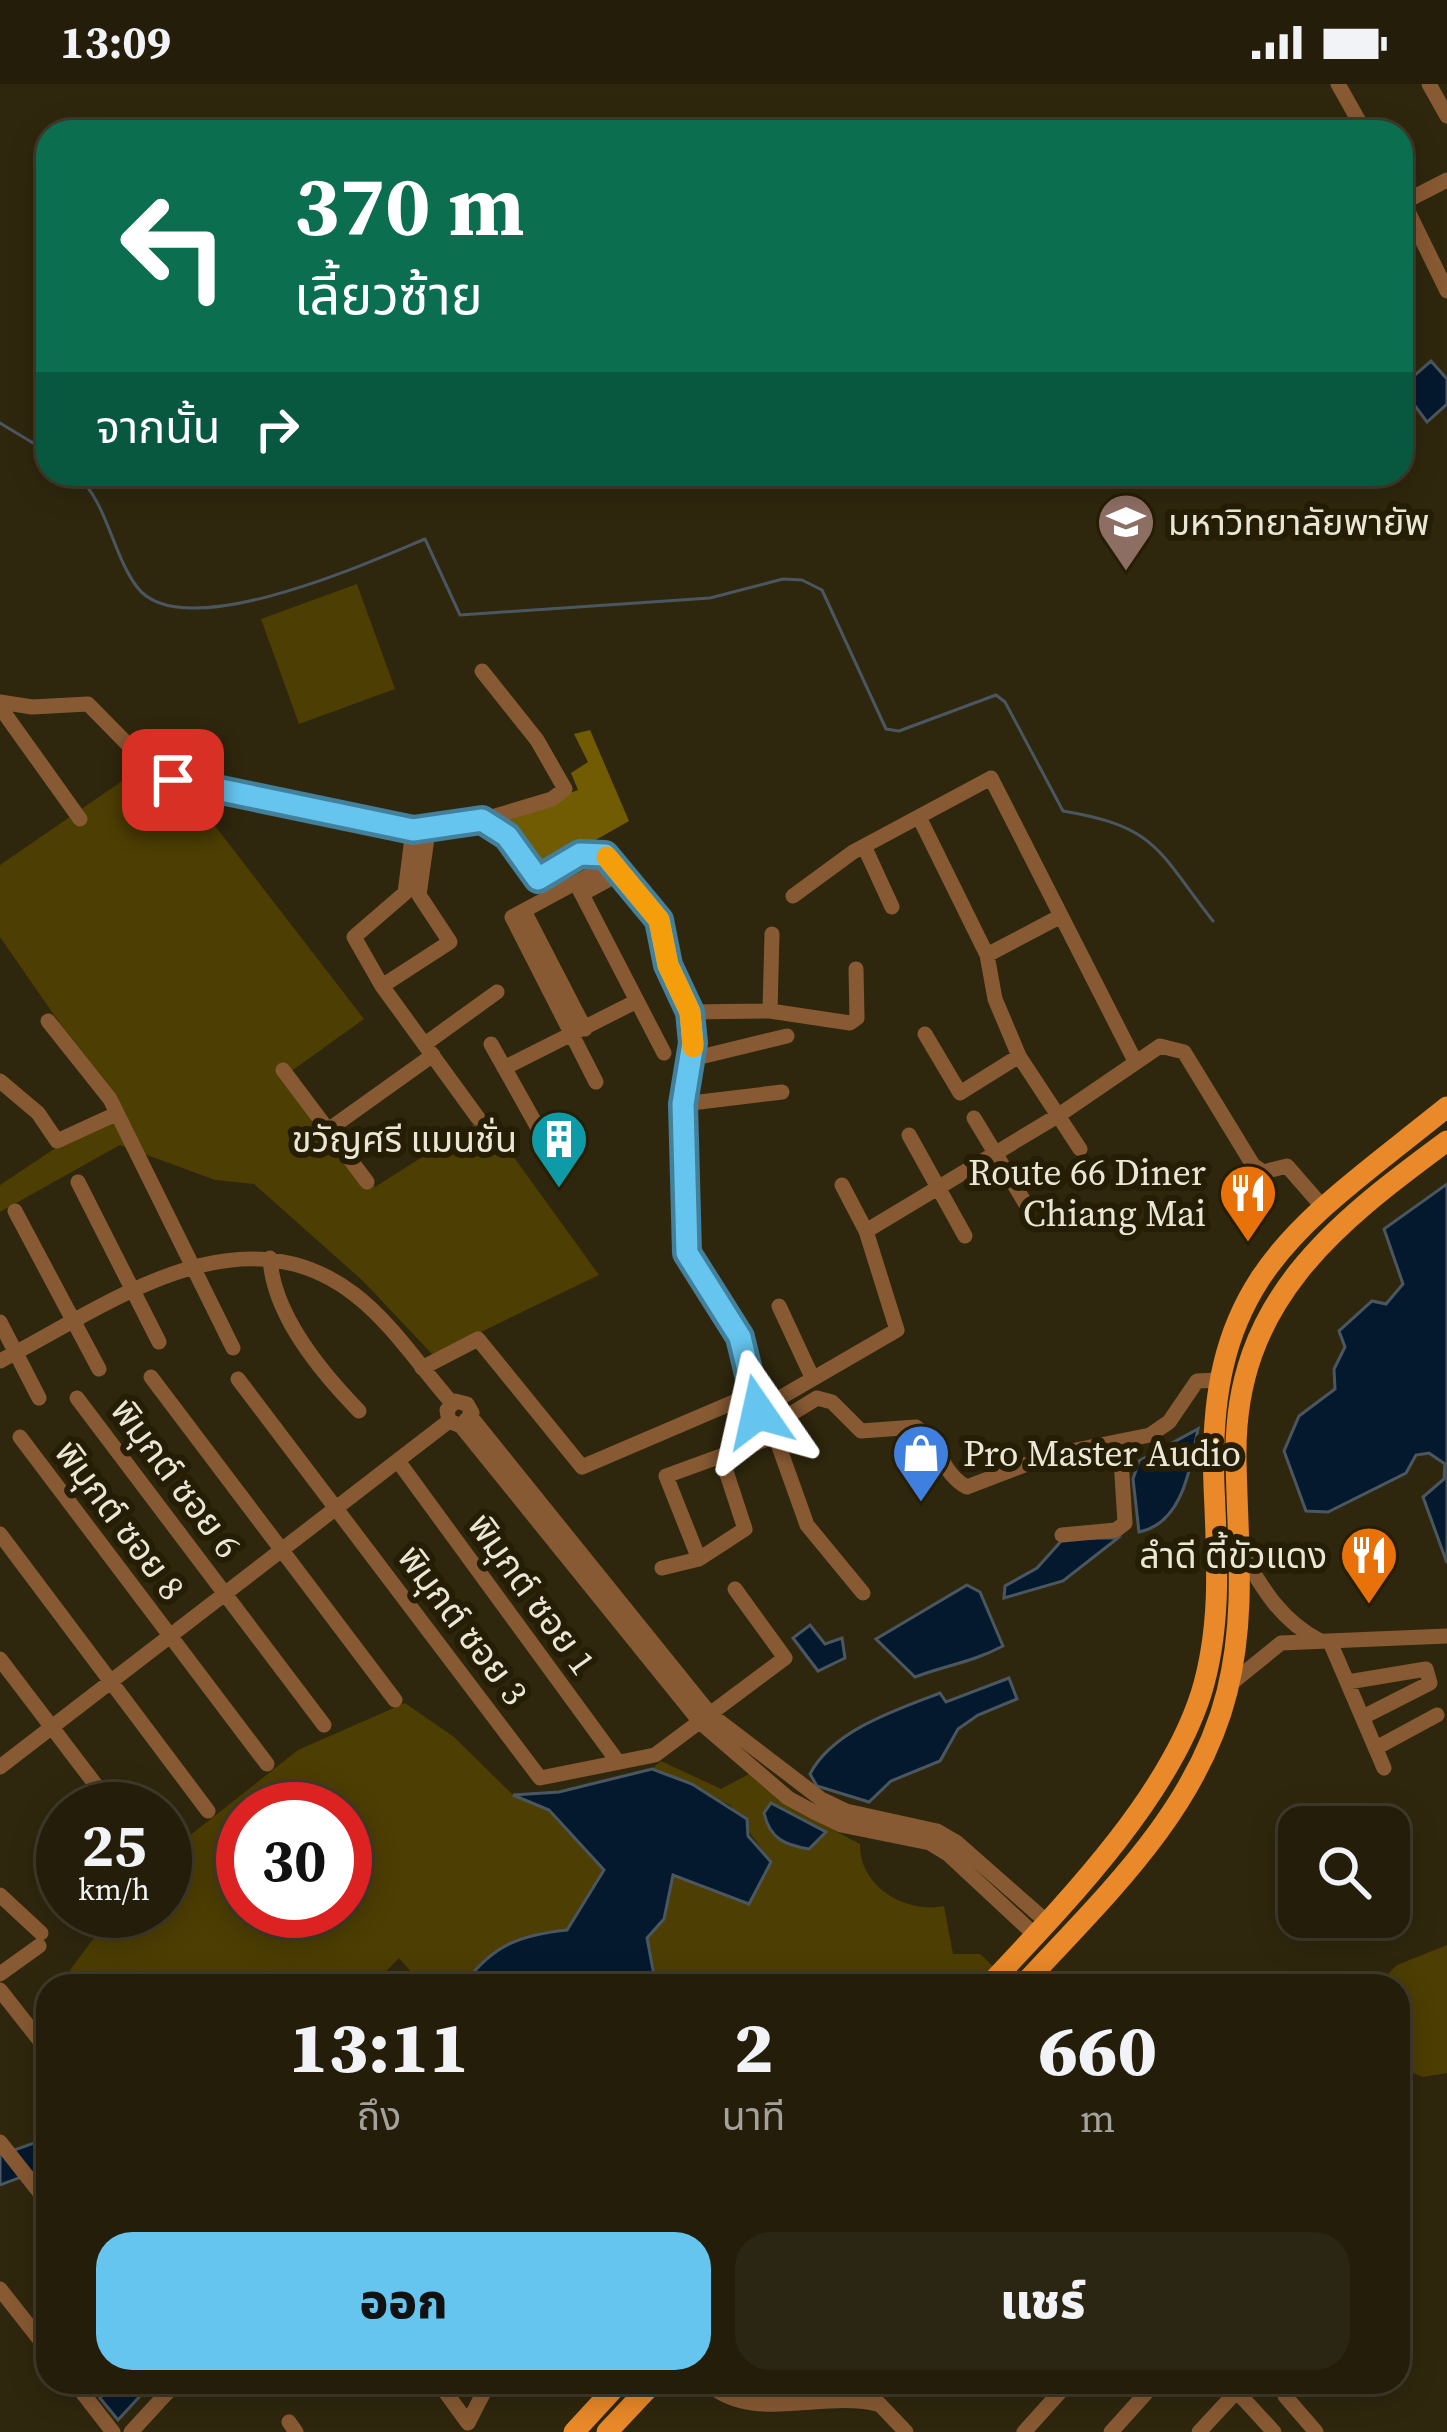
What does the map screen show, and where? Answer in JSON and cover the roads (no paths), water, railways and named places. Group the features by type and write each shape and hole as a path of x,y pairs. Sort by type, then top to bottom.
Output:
{"main road":[{"path":"999,1974 1041,1929 1161,1777 1202,1689 1219,1574 1217,1380 1256,1280 1321,1205 1447,1107"},
{"path":"1033,1974 1173,1814 1207,1750 1228,1686 1242,1605 1236,1454 1243,1382 1254,1342 1280,1293 1320,1244 1447,1141"},
{"path":"574,2432 609,2394"},
{"path":"607,2432 643,2394"}],"street":[{"path":"1338,84 1358,120"},
{"path":"1429,84 1447,116"},
{"path":"1413,195 1447,181"},
{"path":"1413,222 1447,291"},
{"path":"0,704 88,704 147,764 173,780 420,831 482,820 552,799 565,789 537,740 482,670"},
{"path":"0,704 80,820"},
{"path":"793,896 864,846 991,778 1134,1060"},
{"path":"919,817 987,955 995,999 1019,1056 1080,1149"},
{"path":"482,820 507,836 538,879 592,851 617,868 659,920 668,965 690,1012 692,1059 683,1104 687,1253 740,1337 761,1418 772,1430 807,1525 863,1592"},
{"path":"382,986 450,942 412,894 420,831"},
{"path":"864,846 892,907"},
{"path":"596,1082 518,914 617,868"},
{"path":"579,889 664,1053"},
{"path":"412,894 354,937 382,986 478,1118"},
{"path":"987,955 1061,916"},
{"path":"770,1011 772,934"},
{"path":"690,1012 770,1011 856,1021 856,969"},
{"path":"328,1130 496,992"},
{"path":"505,1068 637,1001"},
{"path":"48,1022 110,1099 233,1348"},
{"path":"925,1034 960,1093 1019,1056"},
{"path":"692,1059 787,1036"},
{"path":"491,1044 538,1128"},
{"path":"866,1231 1059,1115 1160,1046 1184,1052 1245,1156 1263,1172 1287,1166 1321,1205"},
{"path":"284,1070 367,1183"},
{"path":"0,1081 38,1113 57,1141 116,1114"},
{"path":"683,1104 782,1092"},
{"path":"974,1118 1027,1206"},
{"path":"909,1135 965,1236"},
{"path":"78,1182 159,1342"},
{"path":"778,1399 897,1330 866,1231 842,1185"},
{"path":"15,1210 99,1369"},
{"path":"271,1258 272,1278 318,1368 359,1411"},
{"path":"8,1357 190,1265 271,1258 309,1267 353,1293 422,1368 452,1403 460,1422 706,1719 796,1785 948,1854 1041,1929"},
{"path":"778,1306 812,1377"},
{"path":"0,1322 8,1357 39,1398"},
{"path":"422,1368 478,1339 582,1467 755,1393"},
{"path":"151,1378 394,1700"},
{"name":"พิมุกต์ ซอย 3","path":"238,1379 540,1778 618,1762"},
{"path":"699,1559 666,1476 772,1430 817,1398 832,1402 861,1431 916,1427 931,1439 957,1482 967,1487 1035,1459 1120,1443 1161,1428 1197,1382 1217,1380"},
{"name":"พิมุกต์ ซอย 6","path":"77,1398 324,1725"},
{"path":"0,1768 398,1461 460,1422"},
{"name":"พิมุกต์ ซอย 8","path":"20,1437 267,1764"},
{"path":"1063,1534 1123,1526 1120,1443"},
{"path":"662,1568 699,1559 746,1529 721,1456"},
{"name":"พิมุกต์ ซอย 1","path":"398,1461 618,1762"},
{"path":"0,1534 208,1811"},
{"path":"1241,1552 1270,1602 1297,1629 1327,1642 1384,1768"},
{"path":"618,1762 656,1755 785,1658 735,1589"},
{"path":"1228,1686 1281,1643 1447,1636"},
{"path":"0,1659 94,1782"},
{"path":"1348,1682 1426,1669 1430,1683 1363,1717"},
{"path":"1376,1748 1437,1715"},
{"path":"0,1895 40,1940 0,1974"},
{"path":"0,1990 36,2036"},
{"path":"1,2144 36,2188"},
{"path":"0,2289 36,2335"},
{"path":"83,2394 113,2432"},
{"path":"131,2432 166,2394"},
{"path":"447,2394 468,2422 483,2394"},
{"path":"723,2394 781,2405 878,2404"},
{"path":"870,2394 886,2426 905,2432"},
{"path":"1024,2432 1058,2394"},
{"path":"1111,2432 1145,2394"},
{"path":"1199,2432 1226,2394"},
{"path":"1239,2394 1274,2432"},
{"path":"1285,2396 1316,2432"}],"water":[{"path":"1431,361 1447,379 1447,404 1427,422 1413,403 1413,377"},
{"path":"1447,1184 1447,1563 1423,1497 1444,1479 1445,1464 1429,1453 1416,1455 1406,1473 1328,1512 1306,1511 1284,1451 1299,1416 1335,1389 1334,1369 1345,1347 1339,1331 1372,1301 1386,1304 1403,1284 1384,1229"},
{"path":"1198,1429 1188,1475 1175,1505 1154,1527 1139,1532 1133,1479 1139,1461"},
{"path":"1064,1538 1118,1538 1063,1581 1004,1598 1005,1586 1037,1568"},
{"path":"967,1585 980,1592 1003,1646 915,1677 876,1639"},
{"path":"810,1625 825,1644 842,1638 845,1658 818,1671 793,1638"},
{"path":"1009,1678 1017,1699 978,1715 958,1729 940,1761 891,1781 869,1802 817,1786 810,1774 833,1746 885,1715 940,1693 946,1702"},
{"path":"652,1769 692,1784 747,1819 748,1836 771,1862 749,1904 673,1875 664,1919 647,1938 654,1974 473,1974 509,1944 567,1930 604,1870 549,1810 513,1795 559,1792"},
{"path":"771,1803 826,1832 809,1849 786,1843 767,1822 764,1813"},
{"path":"36,2142 36,2172 0,2185 0,2155"},
{"path":"104,2394 142,2394 118,2420 100,2398"}],"waterway":[{"path":"0,423 36,445"},
{"path":"87,486 137,587 160,603 193,608 277,594 425,539 460,615 710,598 783,579 802,580 822,590 886,729 899,731 996,695 1005,702 1063,811 1119,825 1153,845 1213,921"}],"place":[{"name":"มหาวิทยาลัยพายัพ","path":"1126,573"},
{"name":"ขวัญศรี แมนชั่น","path":"559,1190"},
{"name":"Route 66 Diner Chiang Mai","path":"1248,1244"},
{"name":"Pro Master Audio","path":"921,1504"},
{"name":"ลำดี ตี้ขัวแดง","path":"1369,1606"}]}
